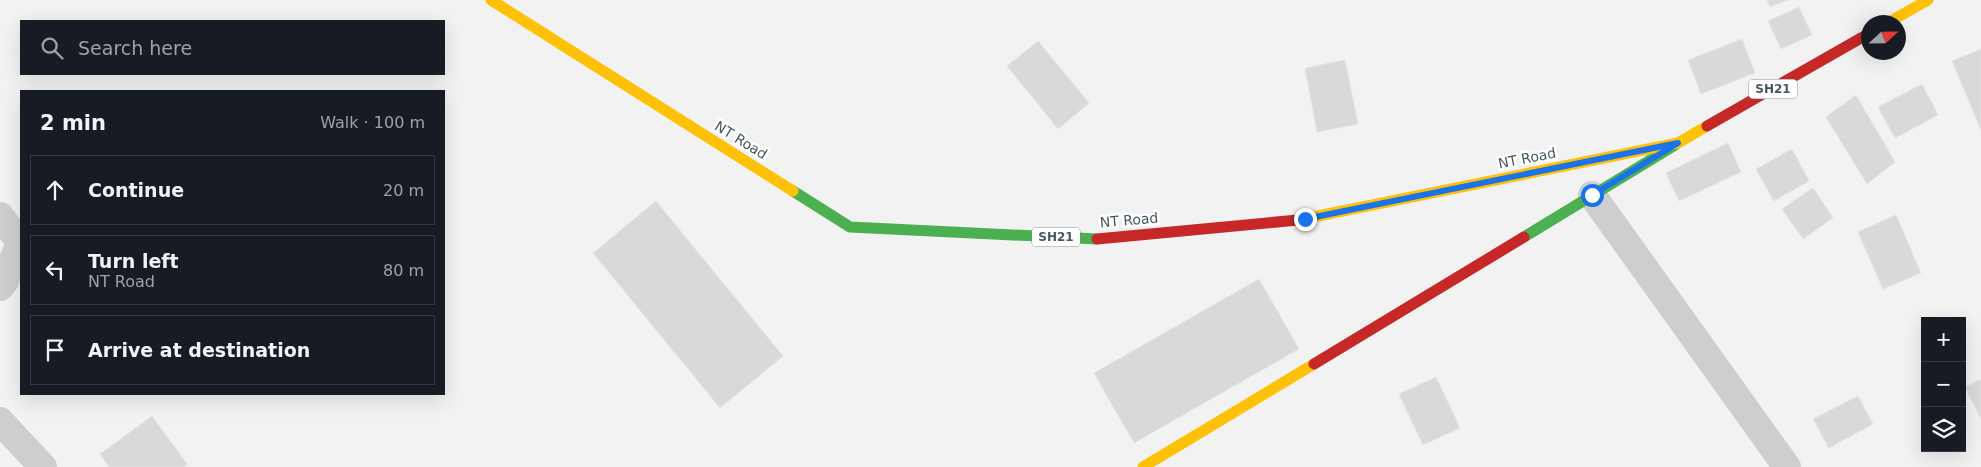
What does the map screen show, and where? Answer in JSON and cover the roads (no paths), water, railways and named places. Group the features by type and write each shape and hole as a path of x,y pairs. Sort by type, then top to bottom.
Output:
{"main road":[{"name":"NT Road","path":"491,0 850,227 1099,239 1305,219 1678,143"},
{"path":"1901,15 1928,0"},
{"name":"SH21","path":"1678,143 1861,38"},
{"path":"1143,467 1678,143"}],"street":[{"path":"1592,195 1787,467"},
{"path":"0,216 20,242 5,281 0,287"},
{"path":"0,422 43,467"}]}
